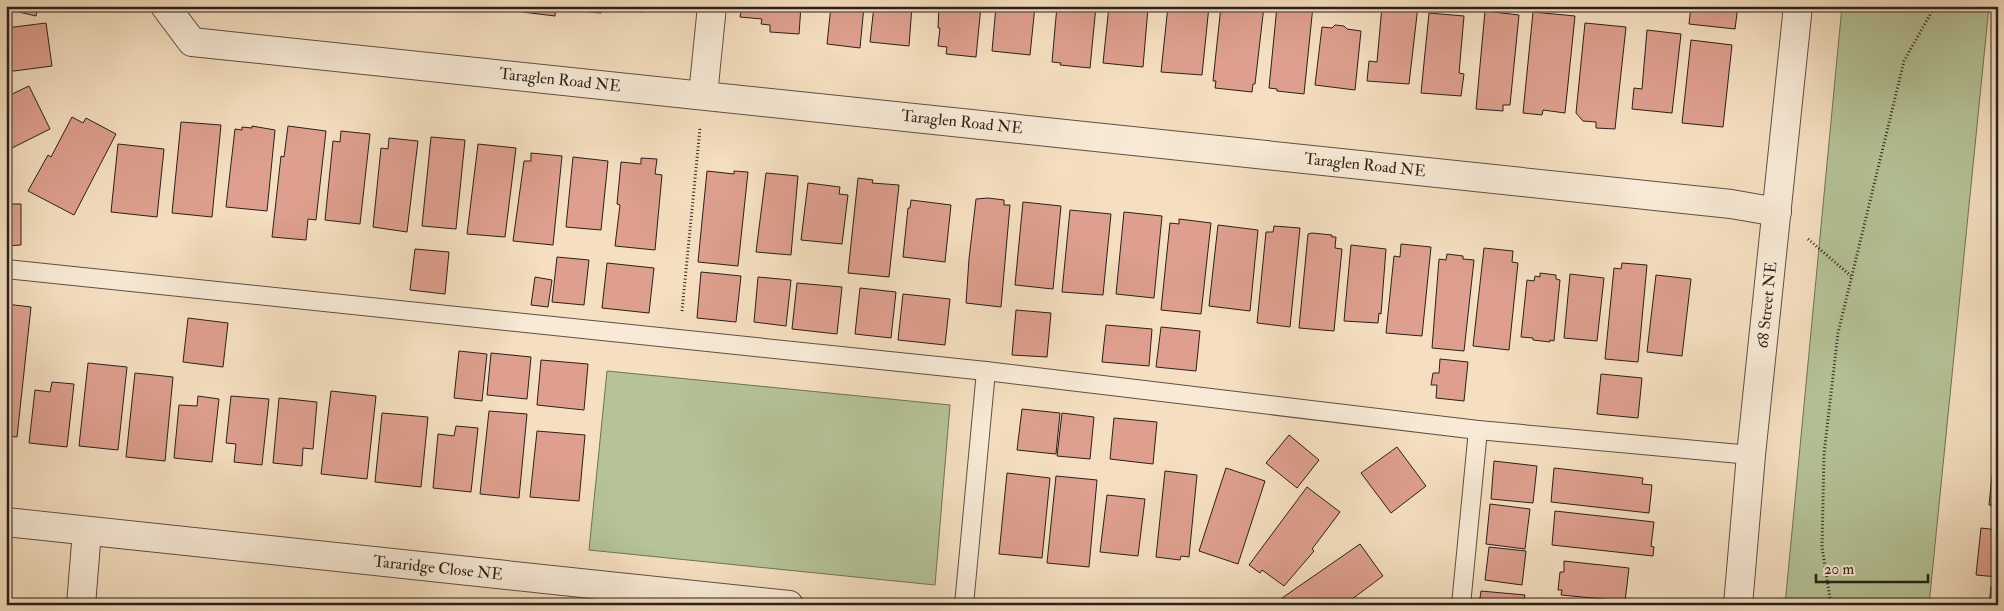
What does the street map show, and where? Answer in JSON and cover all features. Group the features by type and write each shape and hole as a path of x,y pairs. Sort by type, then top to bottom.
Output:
{"street":[{"name":"Taraglen Road NE","path":"165,6 192,42 1731,204 1777,212"},
{"path":"703,95 712,6"},
{"name":"68 Street NE","path":"1738,605 1750,456 1798,6"},
{"name":"Tararidge Close NE","path":"6,522 789,605"},
{"path":"81,605 87,530"}],"lane":[{"path":"6,269 986,371 1478,430 1750,456"},
{"path":"964,605 986,371"},
{"path":"1461,605 1478,430"}],"path":[{"path":"1831,605 1822,547 1824,454 1838,333 1904,61 1935,6"},
{"path":"679,340 703,95"},
{"path":"1777,212 1851,276"}],"green space":[{"path":"1842,6 1989,6 1929,605 1785,605"},
{"path":"607,371 950,405 935,585 589,550"}],"building":[{"path":"6,6 38,6 36,16 6,9"},
{"path":"522,6 556,6 555,16 522,12"},
{"path":"566,6 601,6 601,13 565,10"},
{"path":"608,6 643,6 643,12 608,9"},
{"path":"742,6 801,6 799,34 770,32 770,25 761,24 762,19 740,17"},
{"path":"831,6 864,6 860,48 827,44"},
{"path":"874,6 912,6 909,46 870,42"},
{"path":"939,6 981,6 976,57 946,54 947,47 938,46 940,28 938,28"},
{"path":"996,6 1035,6 1030,55 992,51"},
{"path":"1057,6 1096,6 1090,68 1060,65 1061,63 1052,62"},
{"path":"1109,6 1148,8 1143,67 1103,63"},
{"path":"1168,6 1209,6 1202,75 1161,72"},
{"path":"1221,6 1264,6 1255,84 1253,84 1252,92 1215,88 1216,81 1213,81"},
{"path":"1277,6 1313,6 1304,94 1277,91 1277,89 1269,88"},
{"path":"1382,6 1418,6 1409,84 1367,81 1369,61 1377,62"},
{"path":"1691,6 1738,6 1735,29 1689,24"},
{"path":"1485,11 1519,15 1510,105 1503,105 1503,111 1476,109"},
{"path":"1533,12 1575,16 1565,113 1543,110 1542,115 1523,113"},
{"path":"1429,13 1464,16 1459,73 1464,74 1461,96 1421,93"},
{"path":"46,23 52,66 6,72 6,28"},
{"path":"1585,23 1626,27 1615,129 1596,128 1596,122 1583,121 1576,113"},
{"path":"1335,25 1361,31 1355,90 1315,85 1322,27 1332,28"},
{"path":"1647,30 1681,34 1672,113 1632,109 1634,88 1642,89"},
{"path":"1691,40 1732,45 1723,127 1682,123"},
{"path":"29,86 50,129 6,151 6,97"},
{"path":"72,117 83,123 86,118 116,134 74,215 28,191 48,155 51,157"},
{"path":"181,122 221,125 212,217 172,213"},
{"path":"252,126 275,130 267,211 226,207 235,129 242,130 242,127 252,128"},
{"path":"288,126 326,131 316,220 308,219 306,240 272,237 281,156 284,157"},
{"path":"341,131 370,134 360,224 325,220 333,141 340,142"},
{"path":"431,137 465,140 456,229 422,226"},
{"path":"389,138 418,141 407,232 373,227 381,148 388,149"},
{"path":"118,144 164,149 157,217 111,212"},
{"path":"478,144 516,148 505,237 467,234"},
{"path":"531,153 562,156 553,245 513,241 524,161 531,161"},
{"path":"573,157 608,161 601,230 566,227"},
{"path":"641,158 657,159 655,174 662,175 655,250 615,246 620,205 617,204 621,162 641,164"},
{"path":"707,171 734,174 734,171 748,172 738,266 698,262"},
{"path":"766,173 798,176 791,255 756,252"},
{"path":"858,178 873,180 872,183 899,185 889,277 848,273"},
{"path":"808,183 840,187 839,194 848,195 842,244 801,240"},
{"path":"976,199 1004,200 1004,205 1010,205 1001,307 966,303"},
{"path":"911,200 951,205 945,262 903,257 908,208 910,208"},
{"path":"1023,202 1061,206 1053,289 1015,285"},
{"path":"6,204 21,204 21,245 6,246"},
{"path":"1070,210 1111,214 1103,295 1062,292"},
{"path":"1124,212 1162,216 1154,298 1116,294"},
{"path":"1179,219 1211,223 1201,314 1161,310 1170,223 1179,224"},
{"path":"1218,225 1258,230 1250,311 1209,306"},
{"path":"1274,226 1300,228 1290,327 1257,323 1266,232 1273,232"},
{"path":"1308,234 1336,237 1335,248 1342,249 1334,331 1299,328"},
{"path":"1401,244 1431,247 1422,336 1386,333 1394,256 1400,257"},
{"path":"1351,245 1386,249 1381,314 1379,313 1378,323 1344,321"},
{"path":"1484,248 1513,251 1512,262 1518,263 1509,350 1473,346"},
{"path":"415,249 449,252 445,294 410,290"},
{"path":"1447,254 1463,256 1463,259 1474,260 1464,351 1432,348 1439,259 1446,260"},
{"path":"557,257 589,260 584,305 552,302"},
{"path":"607,263 654,268 649,313 602,308"},
{"path":"1622,263 1647,265 1638,362 1605,359 1614,268 1621,269"},
{"path":"701,272 741,276 736,322 697,318"},
{"path":"1540,273 1556,275 1556,279 1560,280 1554,341 1550,340 1550,342 1521,337 1527,280 1534,281 1535,276 1540,277"},
{"path":"1570,274 1604,278 1597,341 1564,338"},
{"path":"1656,275 1691,279 1682,356 1647,352"},
{"path":"535,277 552,280 548,307 531,305"},
{"path":"758,277 791,280 786,326 754,322"},
{"path":"797,283 842,287 837,334 792,329"},
{"path":"860,288 896,292 891,338 855,334"},
{"path":"903,294 950,299 945,345 898,340"},
{"path":"6,304 31,307 17,437 6,436"},
{"path":"1016,310 1051,313 1047,357 1012,355"},
{"path":"188,318 228,323 223,367 183,362"},
{"path":"1106,325 1152,329 1149,366 1102,362"},
{"path":"1161,327 1200,331 1196,371 1156,367"},
{"path":"459,351 487,354 482,401 454,398"},
{"path":"491,353 531,357 527,399 487,395"},
{"path":"1440,359 1468,362 1464,401 1436,398 1437,385 1431,385 1433,373 1439,373"},
{"path":"541,360 588,364 584,410 537,405"},
{"path":"88,363 127,367 118,450 79,446"},
{"path":"135,373 173,377 165,461 126,457"},
{"path":"1601,374 1642,378 1638,418 1597,414"},
{"path":"52,382 74,384 67,447 29,443 35,390 50,392"},
{"path":"331,391 376,396 367,479 321,474"},
{"path":"198,396 219,399 212,462 174,458 179,405 197,406"},
{"path":"231,396 269,399 262,465 234,462 236,444 226,443"},
{"path":"279,398 317,402 313,449 303,448 302,466 273,463"},
{"path":"1022,409 1060,413 1056,454 1017,450"},
{"path":"489,411 527,414 519,498 480,494"},
{"path":"382,413 428,417 421,487 375,482"},
{"path":"1062,413 1094,417 1090,459 1057,456"},
{"path":"1114,418 1157,422 1153,464 1110,459"},
{"path":"456,426 478,428 471,492 433,488 438,434 454,436"},
{"path":"537,431 585,435 579,501 530,497"},
{"path":"1289,435 1319,460 1297,488 1266,463"},
{"path":"1397,447 1426,486 1391,513 1361,473"},
{"path":"1494,461 1537,466 1533,503 1491,499"},
{"path":"1993,466 1998,466 1998,506 1989,505"},
{"path":"1226,468 1265,481 1238,564 1199,551"},
{"path":"1554,468 1643,478 1642,484 1652,485 1649,513 1551,502"},
{"path":"1165,471 1197,475 1189,557 1181,556 1180,560 1156,557"},
{"path":"1007,473 1050,478 1042,558 999,554"},
{"path":"1056,476 1097,480 1089,567 1047,563"},
{"path":"1307,487 1340,512 1312,549 1314,551 1284,586 1262,570 1260,573 1249,565"},
{"path":"1107,495 1145,499 1138,556 1100,552"},
{"path":"1490,504 1530,509 1525,549 1486,544"},
{"path":"1555,511 1654,522 1651,546 1654,547 1653,556 1552,545"},
{"path":"1981,528 1998,530 1998,577 1976,575"},
{"path":"1360,544 1383,576 1344,605 1287,605 1282,598"},
{"path":"1489,547 1526,551 1522,585 1485,580"},
{"path":"1564,561 1629,568 1625,601 1561,595 1562,590 1558,590 1560,572 1564,572"},
{"path":"1991,587 1998,588 1998,605 1989,605"},
{"path":"1481,591 1525,595 1523,605 1479,605"}]}
